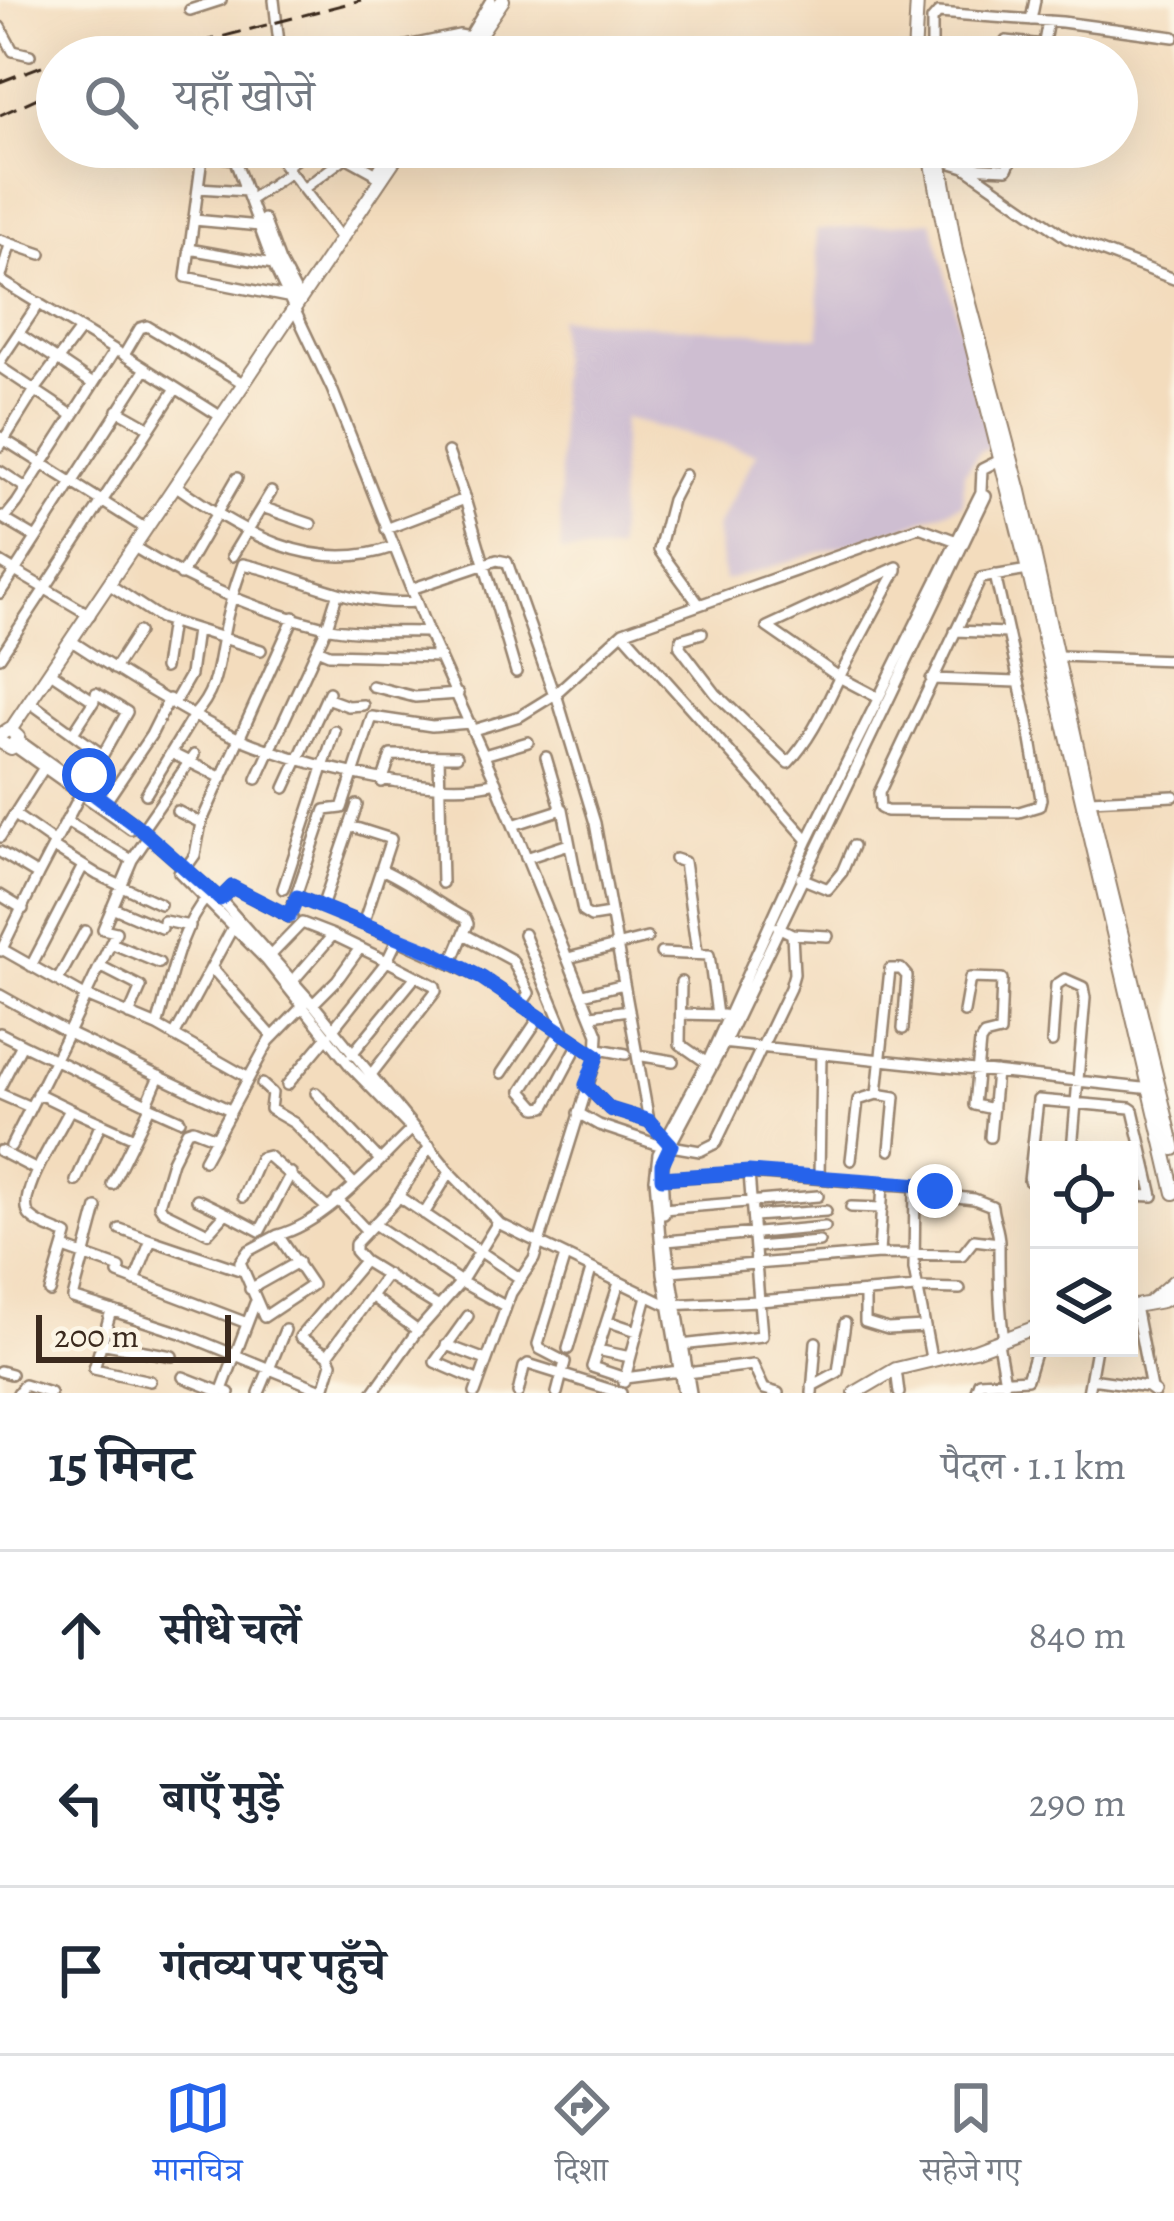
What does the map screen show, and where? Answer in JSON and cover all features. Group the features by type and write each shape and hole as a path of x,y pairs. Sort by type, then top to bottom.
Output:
{"main road":[{"path":"476,36 503,0"},
{"path":"916,36 918,0"},
{"path":"6,740 384,168"},
{"path":"939,168 1005,457 1059,656 1174,1193"},
{"path":"1014,493 1028,570 1153,1089 1173,1143"},
{"path":"6,740 34,706 52,673"},
{"path":"1151,1301 1174,1281"},
{"path":"1138,1304 1173,1296"},
{"path":"855,1393 896,1369 1030,1330"}],"street":[{"path":"190,10 221,0"},
{"path":"274,0 278,36"},
{"path":"472,36 491,0"},
{"path":"1031,20 1035,0"},
{"path":"933,36 935,14 1048,21 1174,37"},
{"path":"1046,36 1048,21"},
{"path":"0,27 13,51 30,55"},
{"path":"202,168 188,280 294,302"},
{"path":"240,168 393,548 592,1015 598,1053 534,1259 506,1306 477,1387 437,1366 436,1358 468,1316"},
{"path":"303,189 326,168"},
{"path":"366,168 379,177"},
{"path":"966,168 1067,238 1174,279"},
{"path":"198,188 251,195 287,169 340,237"},
{"path":"251,195 273,263 294,302"},
{"path":"194,220 260,226"},
{"path":"41,254 5,243 0,280 220,416"},
{"path":"189,249 273,263"},
{"path":"39,303 0,364 72,415"},
{"path":"36,538 2,518 93,384 140,328 147,326 243,383"},
{"path":"80,331 1,441 146,529"},
{"path":"19,334 93,384"},
{"path":"0,593 145,370"},
{"path":"0,657 175,390"},
{"path":"118,410 150,428"},
{"path":"448,452 516,672"},
{"path":"682,1372 681,1345 670,1306 663,1209 666,1144 778,927 983,494 982,469 1005,457"},
{"path":"0,471 26,488"},
{"path":"685,475 672,500 659,550 698,603"},
{"path":"182,575 237,478"},
{"path":"175,485 246,532 316,557 393,548"},
{"path":"232,556 272,492"},
{"path":"983,494 1014,493"},
{"path":"722,1015 954,540 983,494"},
{"path":"386,529 465,500"},
{"path":"262,507 311,524"},
{"path":"292,891 325,810 342,808 372,717 471,727 520,716 555,695 623,632 919,527 954,540"},
{"path":"134,548 182,575 327,627 428,632"},
{"path":"411,589 502,559 512,572 595,823 629,1010 632,1054 649,1121 666,1144"},
{"path":"0,562 90,615"},
{"path":"146,794 218,676 233,595 246,564 337,596 386,605 416,602"},
{"path":"702,633 681,639 680,646 716,694 786,763 810,735 839,677 897,567 768,625 839,677 879,698"},
{"path":"994,575 1032,741 1039,806 1019,812 886,811 880,808 879,794 981,578 994,575 1028,570"},
{"path":"110,585 171,621 261,650"},
{"path":"257,779 337,596"},
{"path":"185,869 195,855 201,823 294,617"},
{"path":"164,668 171,621"},
{"path":"104,805 190,675 196,630"},
{"path":"955,631 1007,633"},
{"path":"114,669 138,632"},
{"path":"623,632 808,840"},
{"path":"73,642 240,739 382,782 465,788 496,782"},
{"path":"317,650 440,657"},
{"path":"1059,656 1174,660"},
{"path":"52,673 94,700 73,733"},
{"path":"931,679 1018,682"},
{"path":"372,686 415,697 458,694"},
{"path":"96,693 128,712 81,789 1,950 83,995 157,1026 248,1077"},
{"path":"286,788 327,695 348,706 363,705"},
{"path":"34,706 100,753 100,758"},
{"path":"289,916 313,800 335,731"},
{"path":"6,740 104,805 220,899 293,981 330,1033 498,1222 670,1306 960,1289"},
{"path":"484,754 528,742"},
{"path":"173,754 222,778"},
{"path":"382,782 391,755 457,756"},
{"path":"439,756 442,883"},
{"path":"546,758 583,912 586,917 610,914"},
{"path":"35,1169 5,1148 54,1062 116,932 103,929 143,835 190,759"},
{"path":"0,837 46,764"},
{"path":"122,778 201,823"},
{"path":"1089,800 1174,796"},
{"path":"313,800 328,804"},
{"path":"322,907 357,805"},
{"path":"513,825 561,808"},
{"path":"14,815 83,866 160,904"},
{"path":"66,821 133,860"},
{"path":"350,826 392,839 363,924"},
{"path":"143,835 309,1004"},
{"path":"526,858 569,844"},
{"path":"801,878 828,889 854,846"},
{"path":"0,852 38,875"},
{"path":"675,860 684,862 697,952"},
{"path":"31,966 83,866"},
{"path":"383,870 415,885 420,894 466,920 452,962"},
{"path":"220,899 232,887 435,986 436,991 370,1076"},
{"path":"292,891 452,962 578,1045 598,1053 673,1060"},
{"path":"0,895 23,909"},
{"path":"157,1026 190,926 207,897"},
{"path":"112,907 162,924 190,926"},
{"path":"271,955 302,923"},
{"path":"174,1036 234,925"},
{"path":"778,927 792,934 828,936"},
{"path":"58,980 85,931"},
{"path":"464,934 512,960 529,992 521,1005"},
{"path":"524,934 562,1022 562,1034 522,1091 537,1108 545,1107 578,1045"},
{"path":"578,1113 599,1125 666,1144 700,1150 716,1143 794,974 792,934"},
{"path":"293,981 333,935"},
{"path":"287,1085 387,961 398,938"},
{"path":"568,958 647,938"},
{"path":"111,943 159,963"},
{"path":"204,1160 273,1037 360,948"},
{"path":"661,953 710,956 722,1015 720,1043 666,1144 655,1179 670,1306 687,1393"},
{"path":"100,966 141,987 129,1015"},
{"path":"211,967 273,1037"},
{"path":"877,1094 890,969 901,969 907,976 903,1029"},
{"path":"352,1054 416,976"},
{"path":"964,1012 970,978 1002,979 1000,1032 982,1038 974,1105 993,1109"},
{"path":"1052,1042 1056,985 1065,979 1084,991 1073,1141"},
{"path":"681,982 680,1044 706,1063"},
{"path":"584,994 624,984"},
{"path":"168,991 194,1004"},
{"path":"0,995 230,1110"},
{"path":"592,1015 629,1010"},
{"path":"681,1014 722,1015"},
{"path":"502,1073 539,1018"},
{"path":"0,1033 180,1120"},
{"path":"330,1033 413,1128"},
{"path":"720,1043 1153,1089"},
{"path":"22,1044 1,1083 30,1107"},
{"path":"819,1178 821,1054"},
{"path":"300,1070 379,1160"},
{"path":"990,1136 996,1072"},
{"path":"112,1184 159,1076"},
{"path":"262,1084 272,1093 270,1109 294,1123 354,1184"},
{"path":"586,1085 610,1109 649,1121"},
{"path":"38,1093 134,1138"},
{"path":"851,1160 858,1100 877,1094 895,1097 890,1150"},
{"path":"1029,1181 1038,1100 1133,1110 1153,1196 1138,1196"},
{"path":"50,1292 67,1235 26,1213 35,1169 70,1109"},
{"path":"76,1181 101,1123"},
{"path":"216,1138 189,1128 172,1161 159,1204 210,1233 226,1213"},
{"path":"97,1208 73,1298 181,1333 323,1392 332,1363 328,1355 264,1317 243,1271 243,1256 278,1235 298,1230 413,1128"},
{"path":"430,1146 398,1196 354,1248 364,1261 439,1307"},
{"path":"243,1197 262,1156 291,1173 326,1208"},
{"path":"424,1214 450,1172"},
{"path":"662,1178 749,1172 932,1186 939,1195 990,1204 999,1243 1005,1382"},
{"path":"681,1345 762,1336 749,1172"},
{"path":"197,1198 260,1231 291,1173"},
{"path":"879,1254 883,1183"},
{"path":"915,1186 916,1288 931,1358"},
{"path":"398,1196 521,1279"},
{"path":"663,1209 818,1196"},
{"path":"337,1199 370,1227 506,1306"},
{"path":"851,1207 882,1208"},
{"path":"753,1216 826,1210"},
{"path":"374,1393 418,1330 461,1282 498,1222"},
{"path":"666,1241 825,1227"},
{"path":"120,1229 243,1271"},
{"path":"264,1317 310,1289 312,1281 278,1235"},
{"path":"135,1281 151,1240"},
{"path":"670,1271 914,1252 962,1255 974,1240 999,1243"},
{"path":"755,1246 819,1242"},
{"path":"64,1248 135,1281 247,1323"},
{"path":"557,1393 565,1362 538,1344 566,1256"},
{"path":"300,1337 364,1261"},
{"path":"250,1289 298,1262"},
{"path":"568,1348 591,1270"},
{"path":"328,1355 387,1274"},
{"path":"619,1283 592,1367 625,1378 753,1365 764,1390 778,1393"},
{"path":"865,1292 866,1322 888,1329 924,1327"},
{"path":"518,1393 526,1364 622,1393 646,1296"},
{"path":"372,1297 418,1330"},
{"path":"183,1377 224,1392 255,1303"},
{"path":"111,1311 92,1365 96,1371 150,1381"},
{"path":"607,1321 637,1331"},
{"path":"812,1389 838,1372 845,1323"},
{"path":"260,1393 285,1330"},
{"path":"1091,1378 1109,1387 1154,1391 1138,1332"},
{"path":"100,1342 172,1356"},
{"path":"812,1389 816,1342"},
{"path":"446,1345 486,1360"},
{"path":"597,1349 630,1357"},
{"path":"975,1393 980,1382 1027,1379 1034,1357"},
{"path":"1088,1393 1094,1357"},
{"path":"896,1369 899,1393"},
{"path":"607,1391 612,1375"},
{"path":"18,1393 24,1385 50,1393"}],"shaded area":[{"path":"932,221 991,447 980,451 964,473 963,504 904,527 724,581 716,528 757,453 623,418 617,551 561,552 558,318 820,337 816,230"}],"railway":[{"path":"225,36 361,0"},
{"path":"0,82 36,68"},
{"path":"0,115 36,99"}],"route":[{"path":"89,775 81,784 220,899 232,887 289,916 297,897 432,952 482,978 597,1056 586,1085 600,1103 649,1121 671,1145 662,1164 662,1178 749,1172 932,1186 935,1191"}]}
